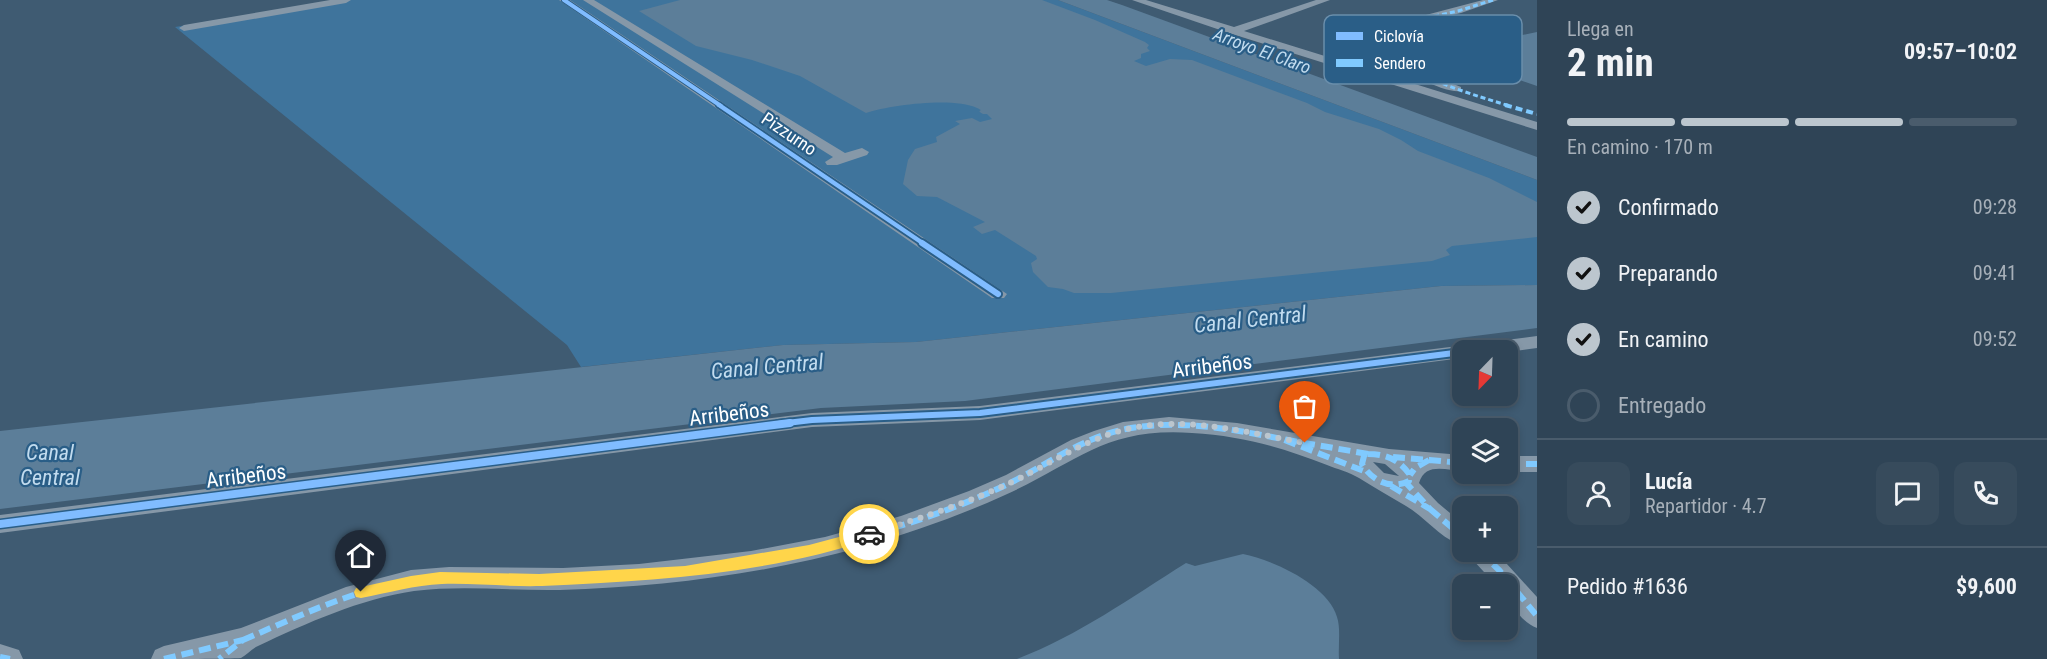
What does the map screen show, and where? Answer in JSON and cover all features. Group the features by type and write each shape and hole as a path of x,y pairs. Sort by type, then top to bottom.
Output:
{"street":[{"path":"184,27 346,0"},
{"name":"Pizzurno","path":"564,0 998,294"},
{"path":"588,0 844,158"},
{"path":"1137,0 1324,59"},
{"path":"1233,31 1325,0"},
{"path":"1441,15 1493,0"},
{"path":"1403,84 1537,126"},
{"path":"1449,84 1537,114"},
{"path":"813,169 862,152"},
{"name":"Arribeños","path":"1518,344 1537,342"},
{"name":"Arribeños","path":"0,524 812,420 980,413 1452,353"},
{"path":"164,659 243,640 343,599 411,582 440,578 539,580 608,578 685,572 809,550 864,536 967,501 1014,481 1090,440 1152,425 1205,426 1282,439 1388,471 1415,468 1429,460"},
{"path":"1388,471 1429,460 1452,462"},
{"path":"1518,464 1537,464"},
{"path":"1388,471 1452,528"},
{"path":"1490,562 1525,599 1537,616"},
{"path":"219,659 243,640"},
{"path":"0,657 10,659"}],"shaded area":[{"path":"336,0 1058,0 1537,180 1537,285 1441,286 916,342 783,345 581,367 567,345 175,27"}],"water":[{"path":"680,0 1042,0 1145,42 1149,45 1147,48 1150,51 1141,54 1141,58 1134,61 1146,66 1170,59 1192,60 1307,103 1325,112 1379,129 1418,151 1489,178 1537,202 1537,237 1452,246 1446,250 1450,255 1432,261 1111,293 1074,293 1048,287 1033,272 1031,263 1037,259 1036,256 995,230 982,234 973,227 985,222 937,197 917,196 903,184 908,160 915,149 937,142 936,137 960,124 955,121 972,118 980,122 992,119 987,114 983,114 979,109 953,103 906,105 866,113 800,76 752,60 696,46 639,11"},
{"name":"Arroyo El Claro","path":"1058,0 1107,0 1324,79 1324,84 1337,84 1537,157 1537,180"},
{"path":"1537,32 1537,86 1522,81 1522,35"},
{"name":"Canal Central","path":"1537,285 1537,328 965,401 821,408 0,509 0,431 783,345 916,342 1441,286"},
{"path":"1243,554 1284,568 1323,594 1332,605 1337,617 1339,659 1017,659 1062,639 1186,563 1195,566"}],"marked path":[{"path":"1440,15 1493,0"},
{"path":"1445,84 1537,114"},
{"path":"243,640 346,598 411,581 449,578 563,579 639,575 714,567 788,555 862,537 958,505 1014,481 1078,445 1123,430 1146,426 1192,425 1282,439"},
{"path":"1368,454 1282,439 1369,473"},
{"path":"1368,454 1387,456 1398,462 1410,475 1409,481 1396,485 1382,483 1370,475 1362,464 1364,456 1368,454"},
{"path":"1393,457 1429,460 1415,468 1410,475"},
{"path":"1429,460 1452,462"},
{"path":"1518,464 1537,464"},
{"path":"1391,486 1430,509 1407,484"},
{"path":"1430,509 1452,528"},
{"path":"1491,562 1537,616"},
{"path":"164,659 243,640 219,659"},
{"path":"0,657 10,659"}],"cycle path":[{"path":"564,0 998,294"},
{"path":"0,524 812,420 980,413 1452,353"}],"way so far":[{"path":"869,534 967,501 1014,481 1079,445 1125,430 1152,425 1178,424 1237,430 1305,443"}],"route":[{"path":"361,592 440,578 539,580 685,572 809,550 869,534"}]}
